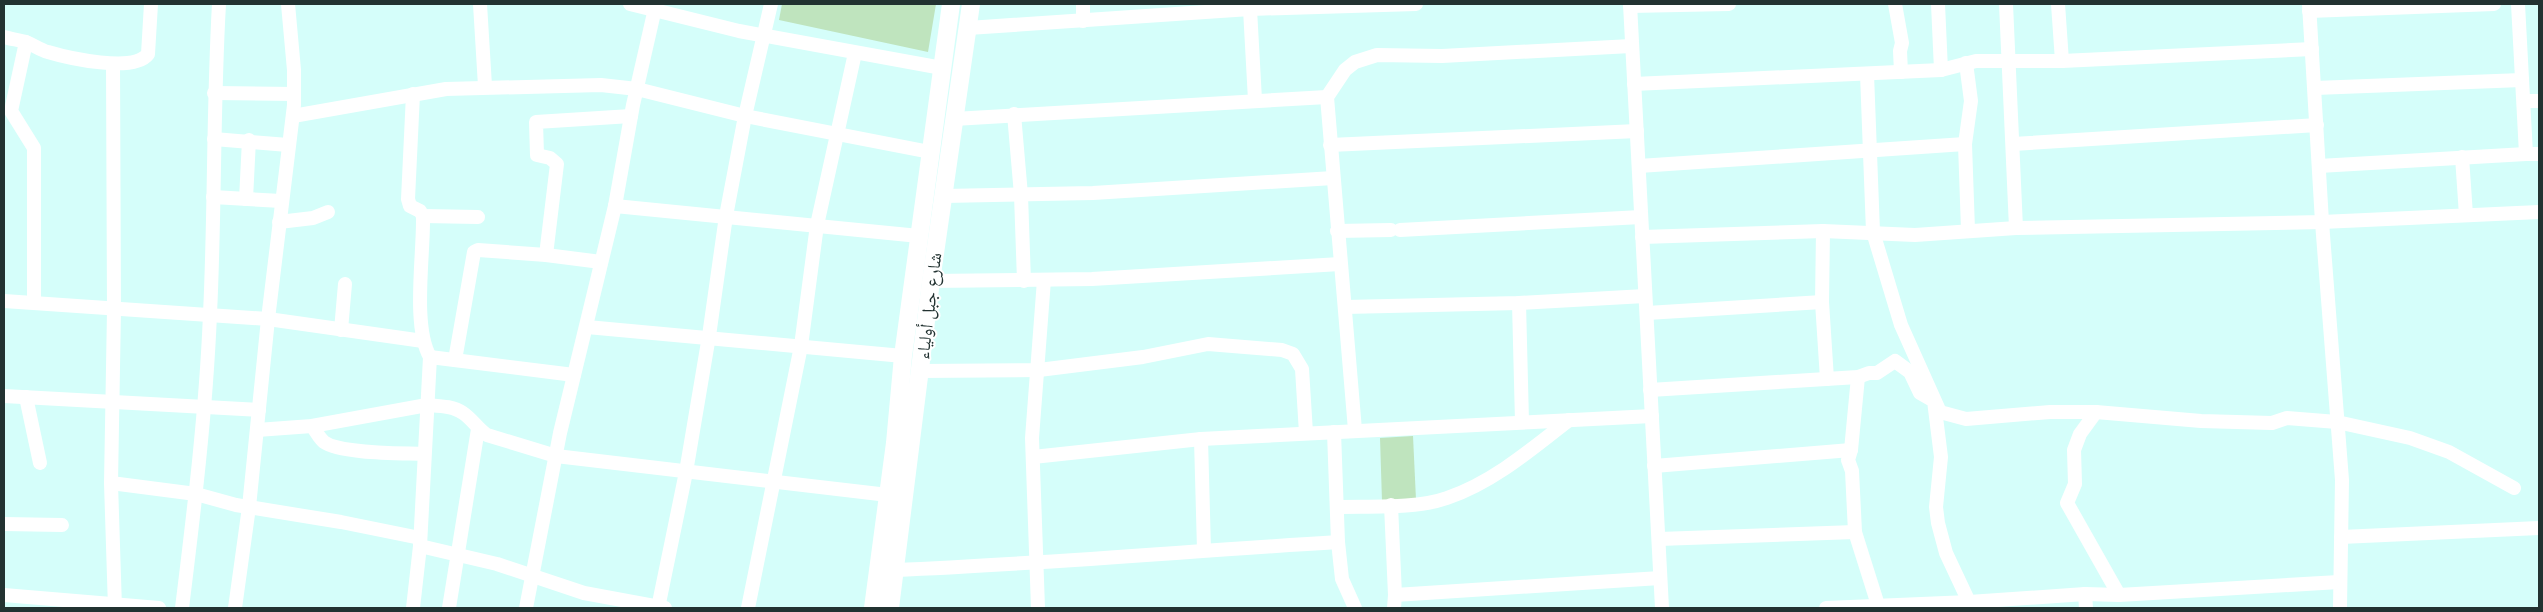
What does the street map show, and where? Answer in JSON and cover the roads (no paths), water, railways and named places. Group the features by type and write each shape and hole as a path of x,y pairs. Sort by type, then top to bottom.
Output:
{"main road":[{"name":"شارع جبل أولياء","path":"873,608 903,356 950,4"},
{"name":"شارع جبل أولياء","path":"890,608 931,280 971,4"}],"street":[{"path":"4,37 26,42 48,52 113,64 137,62 144,59 148,54 151,4"},
{"path":"182,608 196,494 210,315 214,93 219,4"},
{"path":"235,608 249,506 279,222 293,116 294,94 288,4"},
{"path":"480,4 485,86"},
{"path":"630,4 655,6 764,36 942,68"},
{"path":"111,483 196,494 223,502 420,542 459,555 497,564 584,593 661,608 709,336 726,216 745,116 771,4"},
{"path":"1083,4 1083,20"},
{"path":"968,28 1250,9 1416,4"},
{"path":"1662,608 1630,5 1729,4"},
{"path":"1895,4 1902,43 1900,51 1901,72"},
{"path":"1938,4 1941,70"},
{"path":"2006,4 2016,228"},
{"path":"2058,4 2062,61"},
{"path":"2340,608 2342,480 2322,222 2309,7 2494,4"},
{"path":"2319,166 2533,154 2524,101 2518,4"},
{"path":"526,608 556,456 615,206 631,116 655,6"},
{"path":"1250,9 1255,100"},
{"path":"26,42 11,111 34,148 34,302"},
{"path":"1355,430 1327,97 1345,70 1356,62 1377,55 1442,56 1631,46"},
{"path":"1634,84 1941,70 1966,63 2008,60 2062,61 2312,49"},
{"path":"748,608 775,482 800,346 817,225 855,53"},
{"path":"1966,63 1971,102 1965,144 1968,230"},
{"path":"113,64 114,310 111,483 116,606"},
{"path":"1867,74 1873,232 1902,325 1940,412 1958,418 2096,412 2201,421 2272,424 2287,418 2337,422 2410,438 2449,452 2514,488"},
{"path":"2315,88 2522,80"},
{"path":"293,116 413,94 485,86 601,85 637,89 745,116 930,152"},
{"path":"214,93 294,94"},
{"path":"413,94 408,199 409,205 420,211 423,216 421,314 423,341 430,357 420,542 413,608"},
{"path":"954,119 1327,97"},
{"path":"2524,101 2539,100"},
{"path":"1014,114 1021,195 1024,281"},
{"path":"546,255 557,164 554,159 537,155 536,122 631,116"},
{"path":"2013,144 2317,125"},
{"path":"1330,145 1637,131"},
{"path":"214,139 249,140 288,145"},
{"path":"246,199 249,140"},
{"path":"1638,166 1965,144"},
{"path":"2462,157 2466,215"},
{"path":"944,196 1093,194 1333,178"},
{"path":"213,197 282,201"},
{"path":"615,206 919,236"},
{"path":"279,222 313,218 328,212"},
{"path":"1642,237 1824,231 1915,234 2016,228 2322,222 2539,212"},
{"path":"423,216 478,217"},
{"path":"1337,231 1396,230 1641,217"},
{"path":"1824,231 1822,302 1827,379"},
{"path":"456,360 474,252 478,250 546,255 601,262"},
{"path":"931,280 1024,281 1340,264"},
{"path":"1038,608 1038,564 1032,438 1039,370 1044,280"},
{"path":"341,330 345,284"},
{"path":"1345,306 1518,303 1645,296"},
{"path":"4,301 268,320 423,341"},
{"path":"1646,313 1822,302"},
{"path":"1518,303 1522,422"},
{"path":"587,327 709,336 903,356"},
{"path":"921,371 1039,370 1143,357 1208,344 1282,350 1294,354 1302,369 1306,433"},
{"path":"430,357 574,375"},
{"path":"1650,390 1858,377 1869,373 1877,373 1895,361 1910,372 1920,393 1934,401"},
{"path":"1858,377 1851,450 1848,460 1852,471 1855,532 1878,605"},
{"path":"4,396 112,403 203,405 259,410"},
{"path":"26,397 40,463"},
{"path":"1934,401 1941,457 1936,507 1938,523 1946,553 1970,605"},
{"path":"257,430 312,426 427,405 454,409 464,414 478,429 497,439 556,456 888,494"},
{"path":"2096,412 2080,434 2074,450 2075,484 2067,504 2119,595"},
{"path":"1033,457 1201,439 1652,416"},
{"path":"1337,508 1428,503 1464,492 1531,450 1569,420"},
{"path":"312,426 322,440 332,446 358,450 424,454"},
{"path":"449,608 478,429"},
{"path":"1334,432 1338,542 1342,579 1355,608"},
{"path":"1201,439 1204,550"},
{"path":"1654,466 1851,450"},
{"path":"1391,505 1395,601 1660,578"},
{"path":"4,524 62,525"},
{"path":"2341,537 2539,528"},
{"path":"1659,539 1855,532"},
{"path":"895,570 1038,564 1204,550 1338,542"},
{"path":"1826,608 1878,605 1928,606 2042,602 2085,594 2119,595 2339,582"},
{"path":"4,594 116,606 159,608"},
{"path":"2085,594 2086,608"}]}
